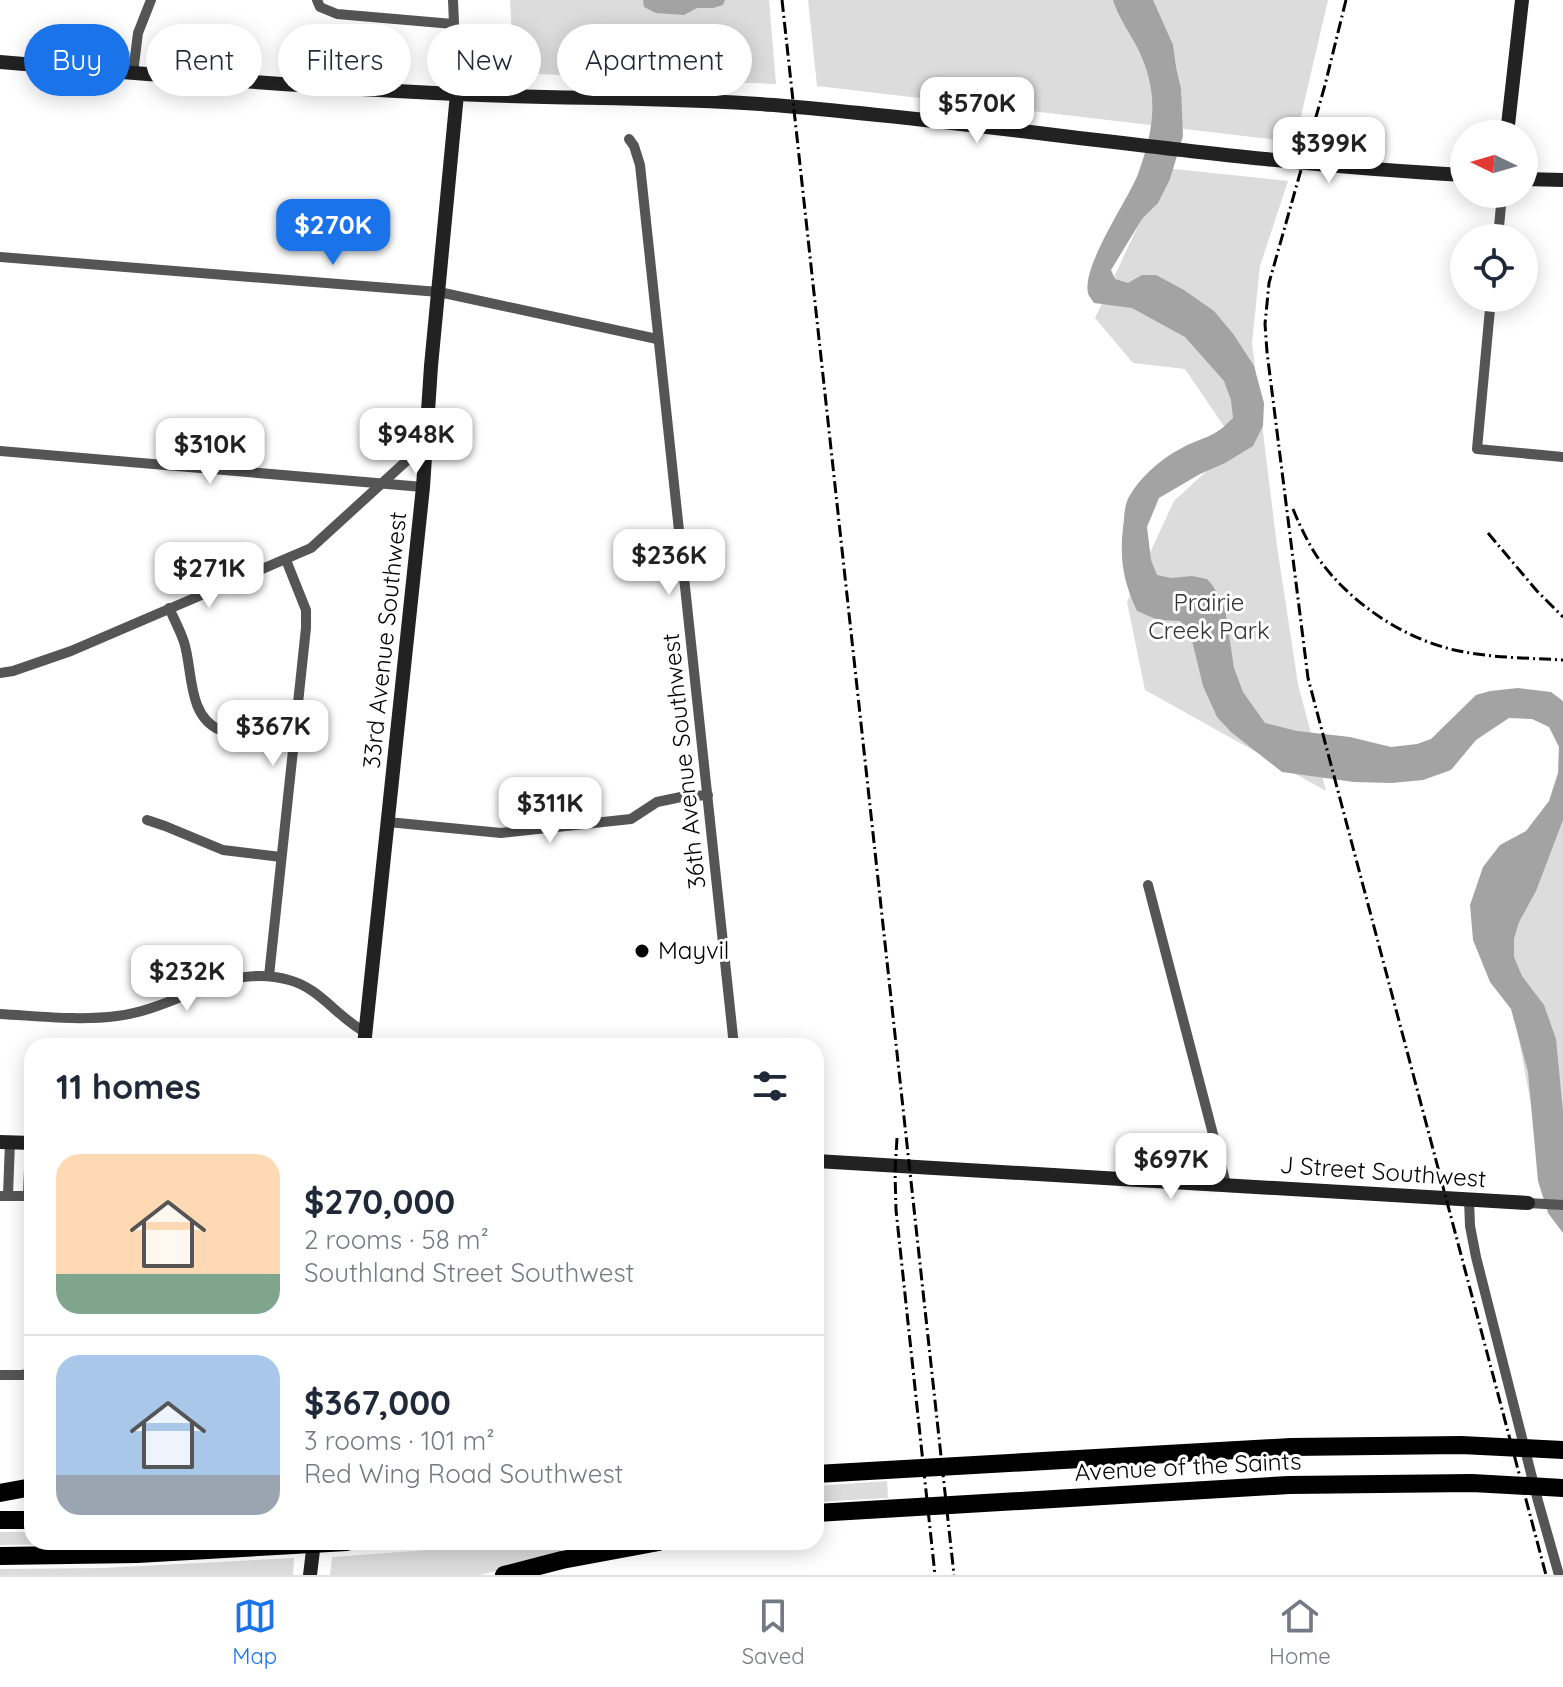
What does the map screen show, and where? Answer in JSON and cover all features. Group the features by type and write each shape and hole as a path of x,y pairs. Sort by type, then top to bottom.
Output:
{"highway":[{"name":"Avenue of the Saints","path":"824,1474 1291,1447 1461,1445 1563,1450"},
{"path":"824,1468 880,1471"},
{"name":"Avenue of the Saints","path":"824,1514 1289,1485 1472,1483 1563,1488"},
{"path":"0,1493 24,1488"},
{"path":"0,1520 24,1520"},
{"path":"0,1556 207,1550"},
{"path":"504,1575 616,1550"}],"street":[{"path":"133,73 138,33 151,0"},
{"path":"319,3 337,14 453,24 453,0"},
{"path":"1509,120 1522,0"},
{"path":"0,62 427,92"},
{"name":"33rd Avenue Southwest","path":"364,1038 423,487 431,366 457,96"},
{"path":"541,96 770,105 1303,163 1450,174"},
{"name":"36th Avenue Southwest","path":"629,139 640,165 733,1038"},
{"path":"1538,179 1563,180"},
{"path":"0,257 439,292 657,339"},
{"path":"1490,312 1477,449 1563,457"},
{"path":"0,673 71,651 311,548 425,444"},
{"path":"0,451 423,487"},
{"path":"269,976 306,628 306,610 286,560"},
{"path":"169,608 184,643 200,712 209,723 221,731 293,739"},
{"path":"388,822 501,833 631,819 657,802 708,795"},
{"path":"147,820 223,850 281,857"},
{"path":"1148,885 1226,1184"},
{"path":"0,1014 87,1018 117,1016 144,1011 242,975 269,976 292,980 313,991 354,1026 363,1038"},
{"path":"4,1196 5,1142"},
{"name":"J Street Southwest","path":"824,1161 1563,1205"},
{"path":"1469,1199 1476,1257 1559,1575"},
{"path":"0,1375 24,1375"},
{"path":"310,1575 313,1550"}],"green space":[{"path":"510,0 769,0 776,84 752,83 752,24 557,24 557,75 541,74 541,24 511,24"},
{"path":"808,0 1328,0 1295,142 817,86"},
{"name":"Prairie Creek Park","path":"1165,168 1288,181 1260,266 1252,343 1298,684 1326,791 1145,690 1127,602 1174,501 1236,444 1185,369 1133,363 1095,318"},
{"path":"1563,748 1563,1187 1546,1186 1504,959 1556,796"},
{"path":"887,1481 888,1498 824,1502 824,1485"},
{"path":"0,1532 24,1532 24,1545 0,1545"},
{"path":"427,1550 587,1550 480,1575 330,1575 332,1557"},
{"path":"294,1558 293,1575 0,1575 0,1569 103,1568"}],"shaded area":[{"path":"643,0 725,0 723,5 697,8 684,15 656,13 644,7"},
{"path":"1113,0 1153,0 1173,45 1181,89 1183,136 1170,179 1158,203 1142,219 1111,270 1115,279 1128,283 1142,275 1156,275 1214,311 1254,366 1264,403 1263,426 1253,446 1159,498 1147,527 1151,560 1157,575 1171,578 1192,576 1207,579 1213,586 1225,608 1234,668 1243,692 1265,723 1391,747 1431,739 1476,695 1490,691 1518,688 1551,692 1563,701 1563,820 1536,891 1519,922 1514,939 1514,957 1522,976 1544,1005 1556,1039 1563,1112 1563,1233 1548,1213 1538,1181 1528,1072 1511,1009 1490,982 1473,940 1470,905 1483,867 1500,845 1526,831 1549,801 1558,773 1559,747 1549,727 1532,719 1509,718 1476,740 1451,770 1423,780 1354,782 1282,772 1231,732 1217,717 1203,686 1190,632 1180,621 1158,620 1137,611 1132,599 1123,567 1122,544 1125,508 1131,493 1149,471 1164,459 1213,434 1233,418 1224,381 1185,337 1132,308 1094,303 1088,294 1088,281 1098,250 1138,174 1151,127 1150,81"}],"railway":[{"path":"782,0 954,1575"},
{"path":"1346,0 1269,283 1265,324 1308,678 1546,1575"},
{"path":"1293,509 1318,558 1331,574 1362,604 1399,629 1459,651 1563,660"},
{"path":"1488,533 1563,617"},
{"path":"897,1138 896,1210 935,1575"}],"place":[{"name":"Mayvil","path":"642,951"}]}
